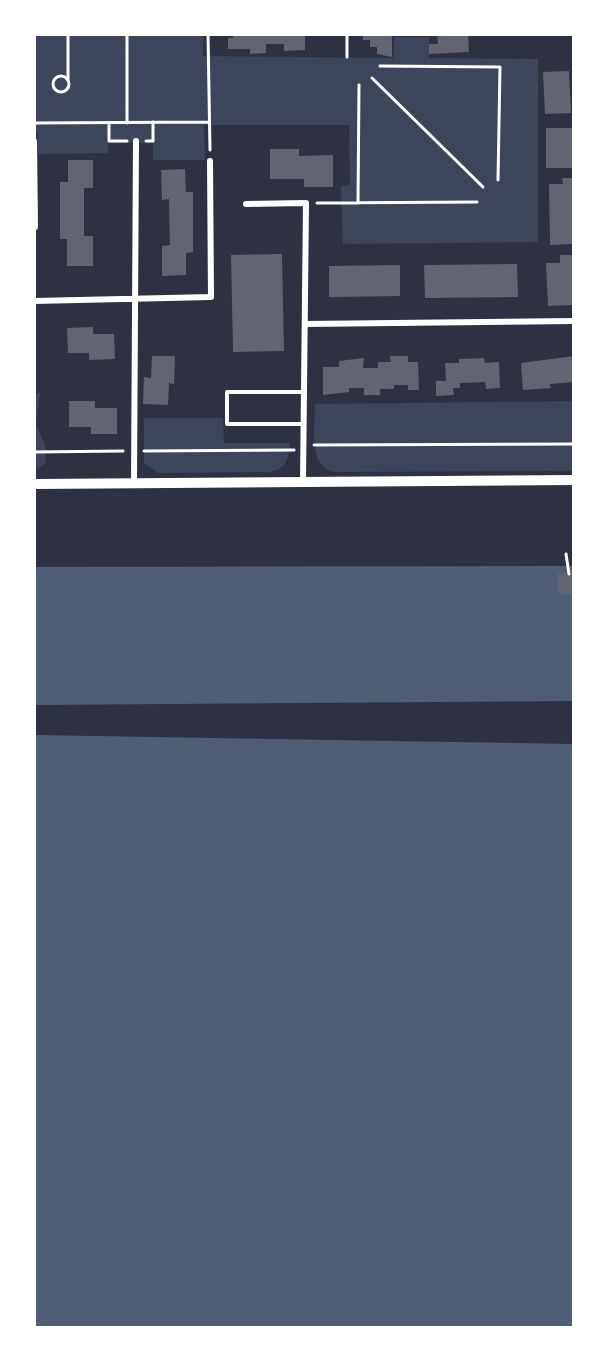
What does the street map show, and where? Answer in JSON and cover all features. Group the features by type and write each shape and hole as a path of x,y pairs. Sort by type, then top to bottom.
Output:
{"street":[{"path":"34,141 34,227"},
{"path":"134,483 137,299 136,141"},
{"path":"34,301 211,297 210,160"},
{"path":"246,204 306,203 303,482"},
{"path":"305,324 573,321"},
{"path":"34,484 573,480"}],"lane":[{"path":"304,393 227,392 227,424 304,424"}],"path":[{"path":"68,34 68,81 65,90 59,92 54,88 54,81 57,78 64,77 68,81"},
{"path":"127,34 127,123"},
{"path":"208,34 210,160"},
{"path":"347,34 348,57"},
{"path":"380,66 500,67 498,180"},
{"path":"372,78 483,187"},
{"path":"358,203 359,85"},
{"path":"153,122 153,141"},
{"path":"34,123 209,122"},
{"path":"109,123 109,141"},
{"path":"306,203 477,202"},
{"path":"566,554 569,573"}],"shaded area":[{"path":"35,35 203,35 203,56 393,58 394,37 429,37 429,58 538,59 538,242 343,244 341,186 350,185 349,125 204,125 205,160 153,160 153,143 108,143 108,153 38,154 38,133 35,133"},
{"path":"40,393 36,424 45,445 46,463 35,470 34,394"},
{"path":"573,401 573,471 333,472 319,461 314,443 315,404"},
{"path":"144,418 223,418 224,443 290,443 288,458 284,465 270,472 158,473 144,463"},
{"path":"573,566 573,701 35,705 34,567"},
{"path":"35,735 573,744 573,1327 35,1327"}],"building":[{"path":"233,34 305,34 305,50 284,51 284,44 266,44 266,53 250,54 250,49 228,49 228,38 233,38"},
{"path":"363,34 392,34 392,57 377,54 377,47 370,47 370,40 363,40"},
{"path":"437,34 468,34 469,52 429,54 429,44 438,44"},
{"path":"569,71 571,113 545,114 543,72"},
{"path":"546,128 574,128 574,168 546,168"},
{"path":"270,149 299,149 299,156 333,155 333,187 304,187 304,179 270,179"},
{"path":"68,160 93,160 93,188 84,188 84,236 93,236 93,266 67,266 67,239 60,239 60,182 68,182"},
{"path":"185,169 186,192 193,192 193,252 186,253 186,275 162,276 162,246 170,245 169,199 162,200 161,170"},
{"path":"562,178 574,178 574,244 550,245 549,184 563,184"},
{"path":"282,254 284,351 233,352 231,255"},
{"path":"560,255 574,255 574,305 548,306 546,263 560,263"},
{"path":"517,264 518,297 425,298 424,265"},
{"path":"400,265 400,296 329,297 329,266"},
{"path":"93,327 93,334 114,334 115,359 89,360 89,353 68,353 67,328"},
{"path":"152,356 175,356 174,384 169,383 168,405 143,404 144,377 151,378"},
{"path":"390,356 408,356 408,362 418,362 419,390 408,390 408,385 394,385 394,389 380,389 380,395 364,395 364,388 349,388 349,392 323,395 323,367 339,367 339,361 364,358 363,368 378,368 378,362 391,362"},
{"path":"574,356 574,382 550,384 551,388 523,390 521,363"},
{"path":"484,358 485,363 499,362 500,388 486,389 485,382 460,383 460,388 453,388 454,395 436,396 436,381 446,381 445,363 459,363 459,359"},
{"path":"69,401 95,401 95,408 117,408 117,434 91,434 91,427 69,427"},
{"path":"558,573 574,574 574,594 558,594"}]}
